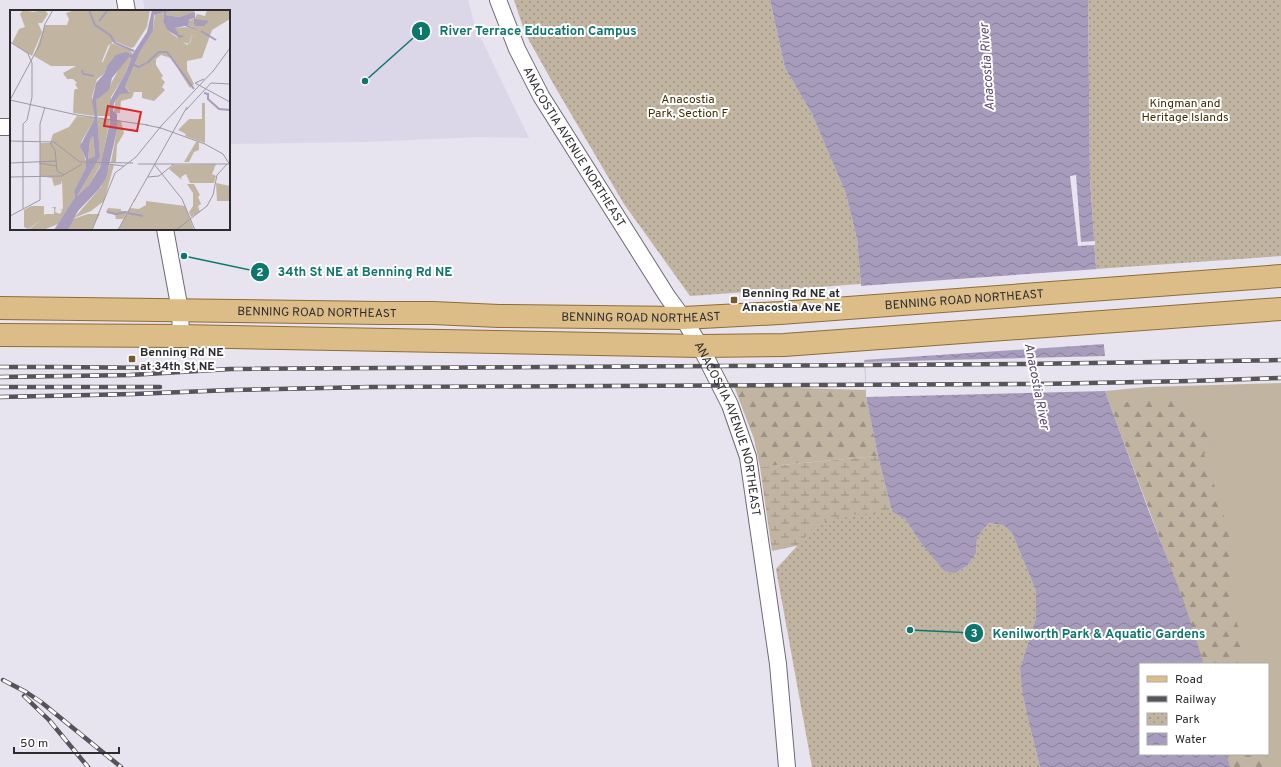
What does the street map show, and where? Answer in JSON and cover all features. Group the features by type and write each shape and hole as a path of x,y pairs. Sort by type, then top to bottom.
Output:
{"main road":[{"name":"BENNING ROAD NORTHEAST","path":"0,308 433,313 499,316 683,318 780,313 1281,276"},
{"path":"0,335 181,336 700,346 784,345 1281,309"}],"street":[{"path":"125,0 127,10"},
{"name":"ANACOSTIA AVENUE NORTHEAST","path":"498,0 517,49 541,96 638,251 683,318 700,346 730,405 748,457 778,664 787,767"},
{"path":"166,230 180,310 181,336"}],"shaded area":[{"path":"143,0 468,0 475,26 529,138 478,137 366,142 230,144 230,10 145,10"}],"green space":[{"name":"Anacostia Park, Section F","path":"514,0 770,0 785,68 812,114 846,194 857,239 861,284 690,296 624,204 525,33"},
{"name":"Kingman and Heritage Islands","path":"1088,0 1281,0 1281,256 1096,269 1090,179"},
{"path":"1281,383 1281,767 1230,767 1227,755 1269,755 1269,663 1204,663 1168,561 1105,391 1147,387"},
{"path":"734,386 866,390 866,397 878,456 760,467 754,439"},
{"path":"1176,399 1190,409 1217,439 1204,454 1223,512 1231,545 1234,570 1234,611 1247,663 1204,663 1170,566 1110,403"},
{"path":"878,456 892,512 872,530 772,551 760,467"},
{"path":"892,512 905,519 918,539 956,573 968,565 976,553 977,538 984,527 989,523 1003,525 1012,533 1036,591 1036,618 1020,668 1031,731 1040,767 812,767 776,569 819,522 850,515"},
{"path":"1227,755 1267,755 1270,767 1230,767"}],"water":[{"name":"Anacostia River","path":"770,0 1088,0 1090,179 1096,269 1105,356 1105,391 1183,599 1204,663 1139,663 1139,755 1227,755 1230,767 1040,767 1023,695 1020,668 1036,618 1036,591 1012,533 1003,525 989,523 984,528 977,538 976,553 968,565 956,573 944,571 918,539 905,519 892,512 878,456 866,397 861,284 857,239 846,194 812,114 785,68"}],"pier":[{"path":"1076,175 1081,242 1095,241 1095,245 1078,246 1070,176"},
{"path":"1098,269 1105,344 863,360 859,286"},
{"path":"1105,356 1105,391 866,397 865,362"}],"railway":[{"path":"0,377 130,375 230,369 1026,364 1281,360"},
{"path":"0,367 162,368"},
{"path":"0,397 371,387 1038,384 1281,378"},
{"path":"0,387 160,387"},
{"path":"3,680 41,702 121,767"},
{"path":"24,696 49,720 88,767"}],"place":[{"name":"River Terrace Education Campus","path":"365,81"},
{"name":"34th St NE at Benning Rd NE","path":"184,256"},
{"name":"Benning Rd NE at Anacostia Ave NE","path":"734,300"},
{"name":"Benning Rd NE at 34th St NE","path":"132,359"},
{"name":"Kenilworth Park & Aquatic Gardens","path":"910,630"}]}
